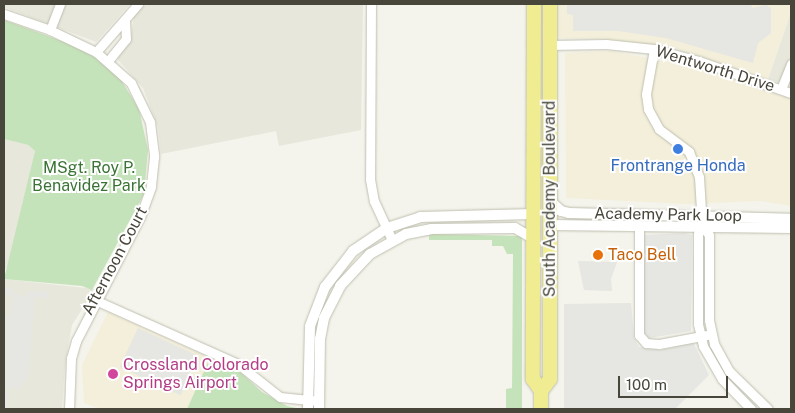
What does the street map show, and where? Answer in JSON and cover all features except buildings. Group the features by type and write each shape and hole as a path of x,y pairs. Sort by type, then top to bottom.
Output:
{"highway":[{"name":"South Academy Boulevard","path":"534,4 533,379 541,391 541,409"},
{"name":"South Academy Boulevard","path":"541,391 550,379 550,4"},
{"path":"534,64 541,75 542,204 550,225"},
{"path":"533,214 542,230 542,303 550,328"}],"street":[{"path":"50,30 60,4"},
{"path":"96,52 138,4"},
{"path":"371,4 370,179 374,202 392,240"},
{"name":"Afternoon Court","path":"4,14 50,30 96,52 108,61 131,83 146,109 154,157 146,203 81,326 72,358 69,409"},
{"path":"108,61 126,39 125,20"},
{"name":"Wentworth Drive","path":"549,45 606,44 654,49 699,61 791,93"},
{"path":"654,49 646,94 648,109 659,129 693,158 699,177 702,221 698,234 701,336 712,366 751,409"},
{"path":"781,90 791,65"},
{"name":"Academy Park Loop","path":"550,201 561,211 569,213 791,228"},
{"path":"308,405 308,340 318,300 345,258 386,228 433,215 533,214"},
{"name":"Academy Park Loop","path":"550,225 639,226 702,221 791,219"},
{"path":"702,221 709,235 712,334 729,371 768,409"},
{"path":"639,226 639,335 646,343 658,344 712,334"},
{"path":"95,300 238,364 280,397 308,405 319,405 320,339 330,303 358,264 392,240 416,231 461,228 515,228 534,239"}],"shaded area":[{"path":"4,4 130,4 96,42 4,7"},
{"path":"146,4 363,4 361,130 279,146 276,131 161,154 158,127 143,88 118,60 118,55 131,38 134,16"},
{"path":"556,4 791,4 791,12 768,79 674,48 605,39 560,38 556,34"},
{"path":"567,4 751,4 752,8 766,5 771,8 771,33 758,43 753,63 666,38 618,31 573,31 573,15 567,14"},
{"path":"791,12 791,86 768,79"},
{"name":"Frontrange Honda","path":"611,51 696,67 791,99 791,206 761,201 687,204 566,198 565,53"},
{"path":"4,139 28,145 35,151 9,263 4,272"},
{"path":"685,233 692,235 691,331 649,338 642,330 643,235"},
{"path":"578,261 617,262 611,279 612,291 584,290"},
{"path":"4,279 95,289 72,325 65,364 62,409 4,409"},
{"path":"4,286 13,289 13,294 27,296 29,291 48,292 48,298 35,297 28,376 20,389 8,387 7,408 4,407 4,317 11,316 13,297 4,294"},
{"path":"631,303 634,338 639,347 661,350 693,342 709,375 675,409 564,409 564,304"},
{"path":"108,312 210,358 187,409 101,409 84,403 82,365"},
{"path":"138,328 199,356 181,395 120,367"}],"green space":[{"name":"MSgt. Roy P. Benavidez Park","path":"4,20 86,50 99,59 121,80 139,109 148,150 144,194 92,290 82,286 4,279 35,151 28,145 4,139"},
{"path":"429,234 522,236 522,409 506,409 506,389 512,388 513,254 507,254 503,246 492,246 492,240 429,240"},
{"path":"210,358 239,371 262,392 287,406 301,409 187,409"}],"place":[{"name":"Frontrange Honda","path":"678,149"},
{"name":"Taco Bell","path":"598,255"},
{"name":"Crossland Colorado Springs Airport","path":"113,374"}]}
